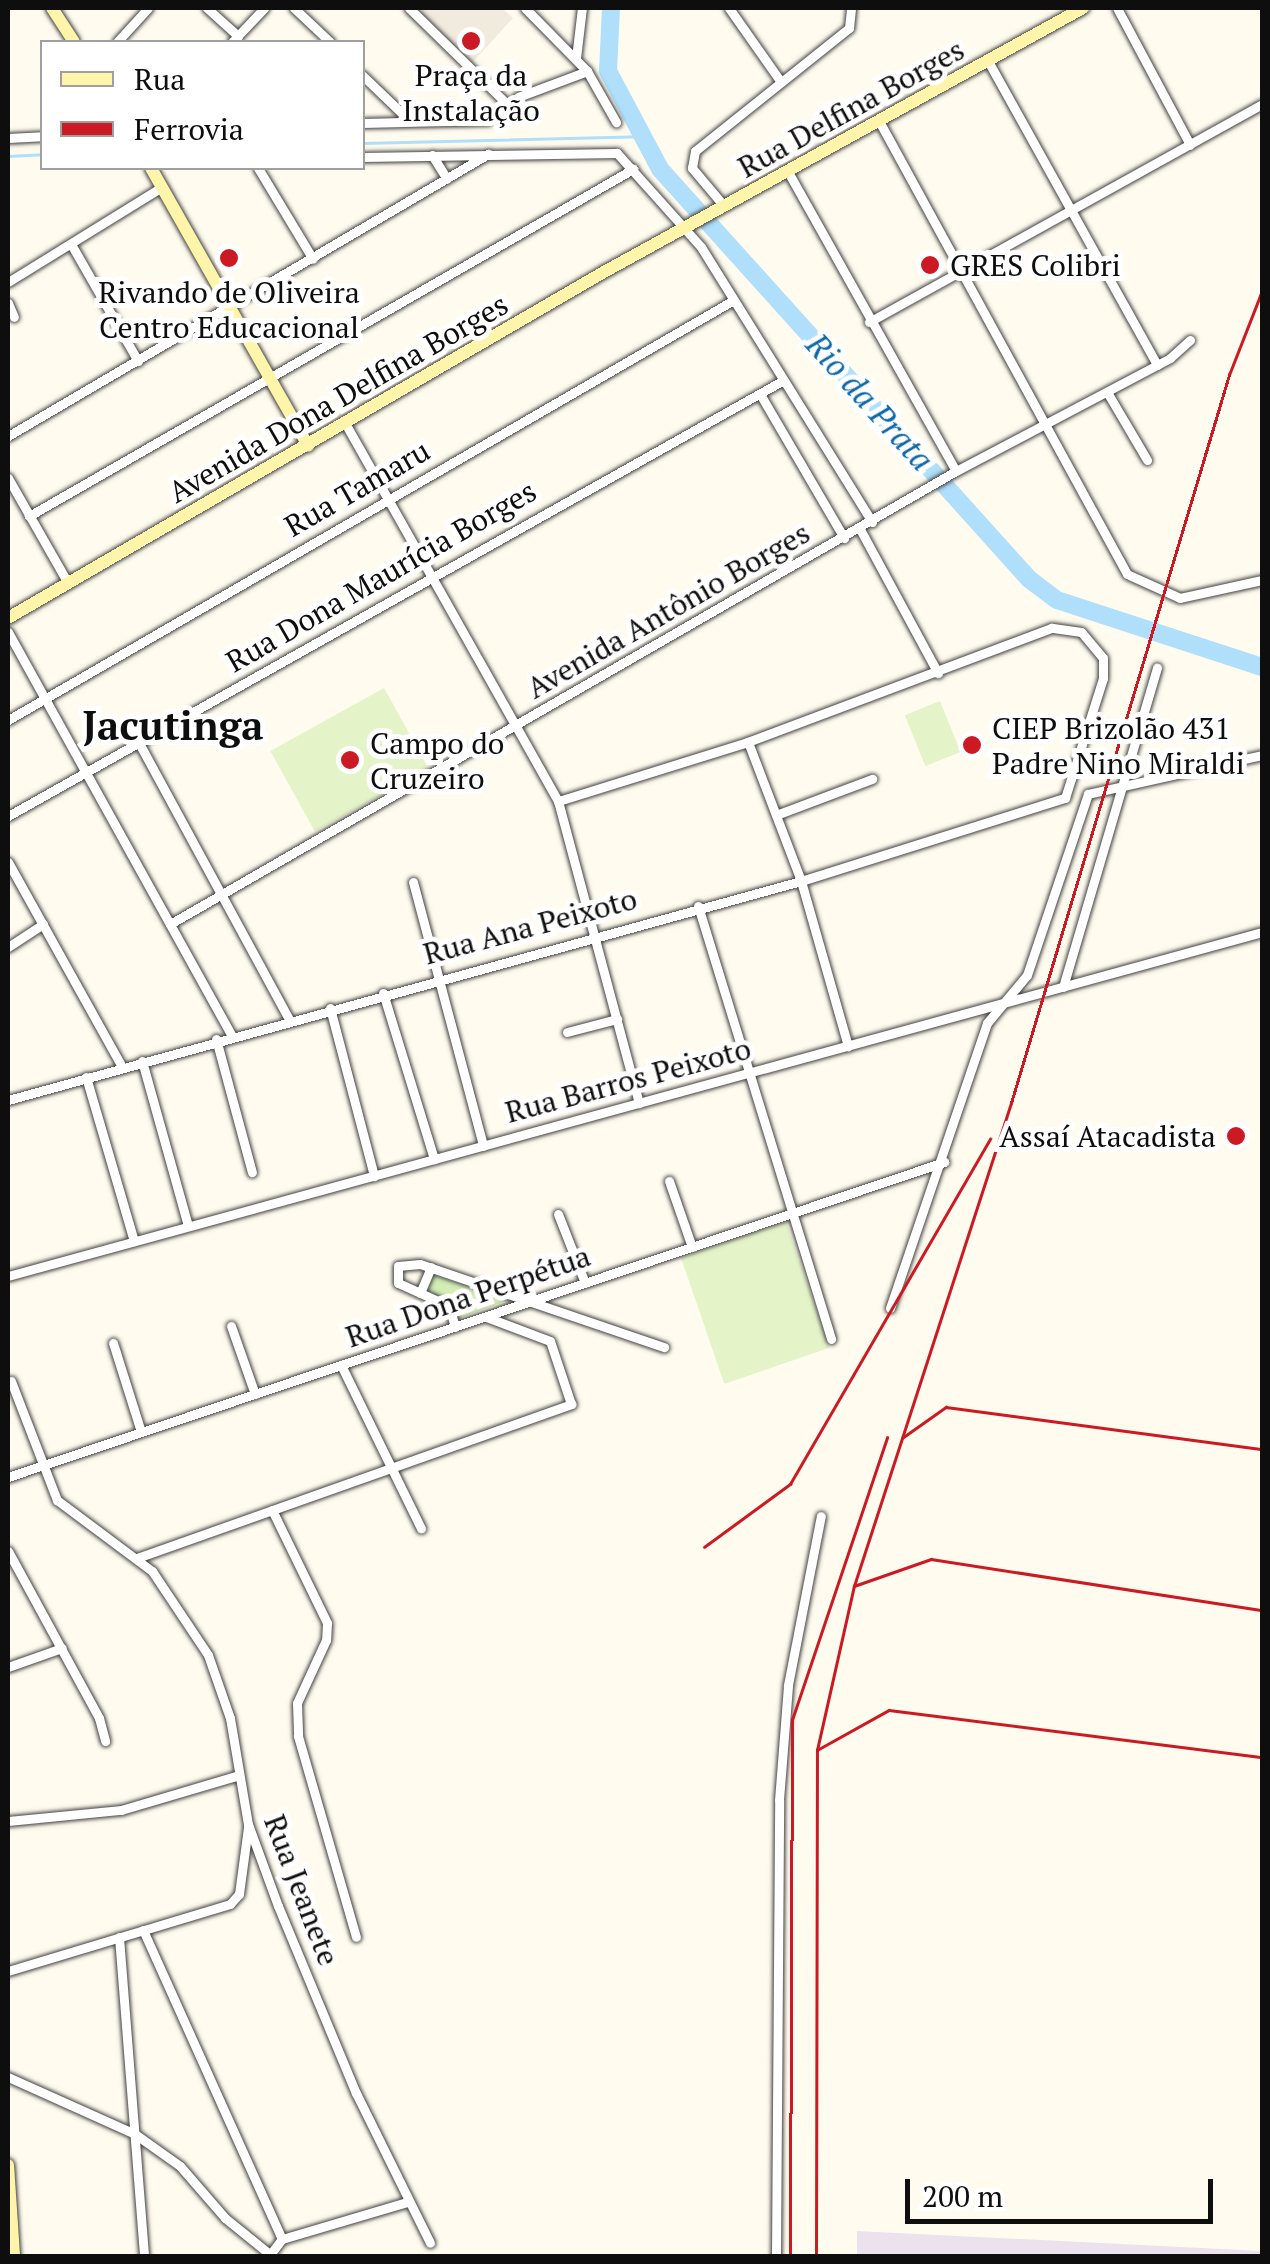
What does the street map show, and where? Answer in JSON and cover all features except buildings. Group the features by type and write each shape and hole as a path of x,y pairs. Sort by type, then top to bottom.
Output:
{"street":[{"path":"52,8 73,40"},
{"path":"119,40 148,8"},
{"path":"207,8 235,39 264,8"},
{"path":"294,8 328,40"},
{"path":"412,8 506,104"},
{"path":"524,8 576,58 616,122"},
{"path":"576,58 582,8"},
{"path":"730,8 781,82"},
{"path":"720,208 696,176 695,151 853,20 851,8"},
{"name":"Rua Delfina Borges","path":"690,225 1083,8"},
{"path":"1117,8 1190,145"},
{"path":"988,62 1158,365"},
{"path":"365,123 477,122 506,104 586,71"},
{"path":"365,77 410,122"},
{"path":"870,322 1262,104"},
{"path":"878,120 1108,543 1138,583 1180,598 1262,580"},
{"path":"8,138 40,136"},
{"path":"8,436 232,308 491,152"},
{"path":"365,157 491,152 617,154 690,225 780,382 802,404 872,522"},
{"path":"432,154 447,179"},
{"path":"29,516 633,168"},
{"path":"152,170 308,446"},
{"path":"259,170 313,259"},
{"path":"786,170 953,474"},
{"path":"8,282 162,187"},
{"name":"Avenida Dona Delfina Borges","path":"8,618 690,225"},
{"path":"71,244 138,361"},
{"name":"Rua Tamaru","path":"8,720 732,301"},
{"path":"8,304 14,317"},
{"name":"Avenida Antônio Borges","path":"170,924 1044,422 1158,365 1190,340"},
{"name":"Rua Dona Maurícia Borges","path":"8,816 780,382"},
{"path":"1107,392 1147,460"},
{"path":"760,394 844,538"},
{"path":"345,423 558,801 640,1103"},
{"path":"8,478 68,584"},
{"path":"558,801 748,742 938,674 860,528"},
{"name":"Rua Ana Peixoto","path":"8,1100 382,993 801,881 1065,798 1104,669 1087,636 1062,626 938,674"},
{"path":"8,632 230,1035"},
{"path":"1063,987 1157,668"},
{"path":"748,742 801,881 848,1046"},
{"path":"139,743 289,1019"},
{"path":"890,1308 932,1198 987,1023 1027,974 1088,794 1262,756"},
{"path":"776,815 872,778"},
{"path":"8,862 122,1067"},
{"path":"413,882 434,979 483,1146"},
{"path":"698,906 831,1339"},
{"path":"8,947 43,924"},
{"name":"Rua Barros Peixoto","path":"8,1276 1262,932"},
{"path":"382,993 434,1159"},
{"path":"330,1008 374,1176"},
{"path":"567,1032 616,1019"},
{"path":"216,1039 252,1172"},
{"path":"142,1061 188,1226"},
{"path":"86,1078 134,1241"},
{"name":"Rua Dona Perpétua","path":"8,1477 944,1162"},
{"path":"669,1180 692,1247"},
{"path":"558,1214 585,1283"},
{"path":"455,1326 449,1306 398,1283 395,1270 414,1263 432,1267 664,1348"},
{"path":"420,1293 432,1267"},
{"path":"137,1558 389,1468 517,1428 573,1400 547,1338 485,1316"},
{"path":"231,1326 255,1394"},
{"path":"113,1342 141,1432"},
{"path":"341,1365 421,1528"},
{"name":"Rua Jeanete","path":"11,1381 40,1466 65,1511 137,1558 177,1600 208,1655 230,1718 248,1824 294,1946 407,2202 430,2244"},
{"path":"272,1510 327,1623 326,1640 297,1704 298,1736 356,1937"},
{"path":"776,2256 781,1769 796,1634 820,1516"},
{"path":"8,1551 62,1648 105,1741"},
{"path":"8,1666 62,1648"},
{"path":"8,1821 121,1810 238,1775"},
{"path":"8,1971 236,1900 248,1824"},
{"path":"143,1930 282,2239"},
{"path":"119,1937 144,2256"},
{"path":"8,2077 135,2134 180,2166 225,2218 270,2256 282,2239 407,2202"},
{"path":"8,2165 14,2256"}],"shaded area":[{"name":"Praça da Instalação","path":"425,8 502,8 513,18 472,63 421,12"},
{"path":"857,2231 1262,2251 1262,2256 857,2256"}],"green space":[{"name":"Campo do Cruzeiro","path":"384,688 429,768 315,831 270,751"},
{"path":"940,701 961,752 925,766 905,715"},
{"path":"786,1222 829,1348 724,1384 681,1258"},
{"path":"433,1275 509,1300 457,1319 449,1302 424,1289"}],"waterway":[{"name":"Rio da Prata","path":"611,8 608,71 660,169 1029,579 1057,600 1262,667"},
{"path":"365,143 640,136"},
{"path":"8,156 40,154"}],"railway":[{"path":"816,2256 817,1750 854,1586 1011,1103 1229,375 1262,291"},
{"path":"704,1547 790,1484 990,1139"},
{"path":"902,1438 946,1407 1262,1449"},
{"path":"790,2256 792,1720 887,1438"},
{"path":"854,1586 931,1559 1262,1610"},
{"path":"817,1750 889,1710 1262,1757"}],"place":[{"name":"Praça da Instalação","path":"471,41"},
{"name":"Rivando de Oliveira Centro Educacional","path":"229,258"},
{"name":"GRES Colibri","path":"930,265"},
{"name":"CIEP Brizolão 431 Padre Nino Miraldi","path":"972,745"},
{"name":"Campo do Cruzeiro","path":"350,760"},
{"name":"Assaí Atacadista","path":"1236,1136"}],"district":[{"name":"Jacutinga","path":"173,725"}]}
